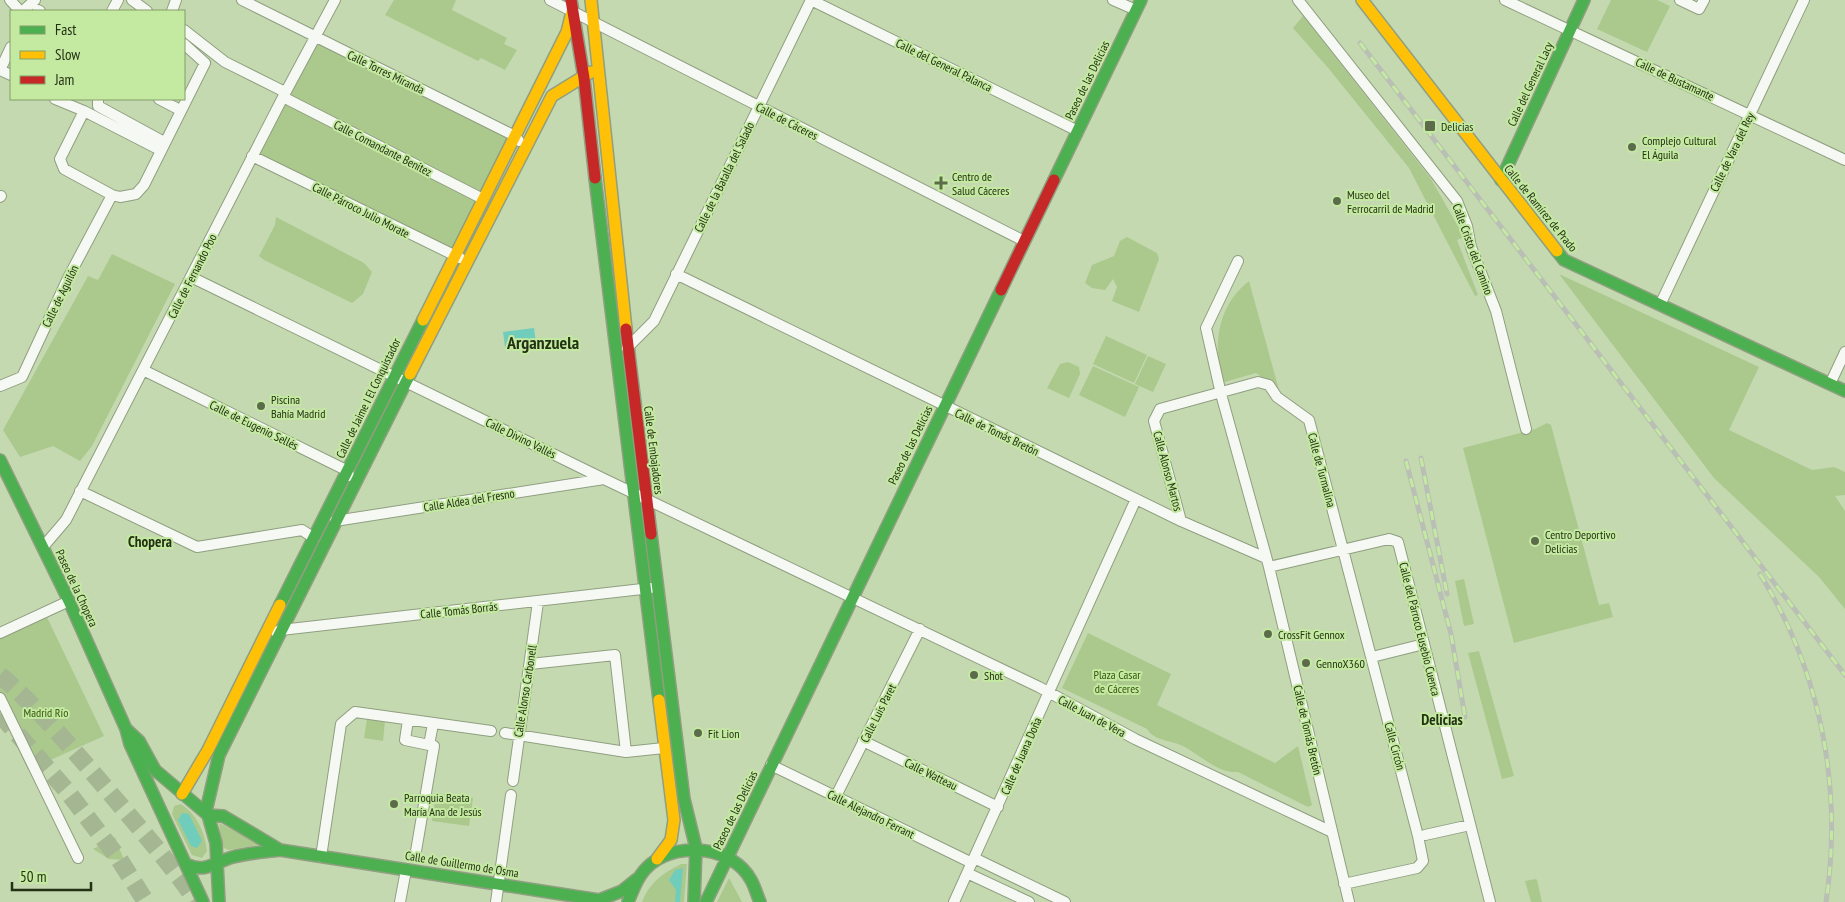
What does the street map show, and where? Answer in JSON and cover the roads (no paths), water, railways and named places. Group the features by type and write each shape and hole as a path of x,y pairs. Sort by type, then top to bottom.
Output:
{"main road":[{"name":"Calle de Embajadores","path":"591,0 627,348 684,799 696,848 694,902"},
{"name":"Calle del General Lacy","path":"1501,180 1584,0"},
{"name":"Calle de Ramírez de Prado","path":"1365,1 1564,260 1845,391"},
{"name":"Paseo de las Delicias","path":"706,902 1138,5"},
{"name":"Calle de Embajadores","path":"572,6 584,78 607,288 674,820 671,840 657,859 637,879"},
{"name":"Calle de Jaime I El Conquistador","path":"163,815 208,750 567,32 572,6"},
{"path":"219,902 216,843 207,813 220,755 335,521 552,96 593,71 596,52"},
{"name":"Paseo de la Chopera","path":"0,460 69,601 126,730 130,744 188,865"},
{"name":"Paseo de la Chopera","path":"126,730 139,741 155,770 174,798 207,813"},
{"name":"Calle de Guillermo de Osma","path":"207,813 223,816 280,850"},
{"path":"657,859 669,853 696,848 727,857 741,867 752,880 760,902"},
{"name":"Calle de Guillermo de Osma","path":"188,865 197,869 206,869 216,863 253,852 280,850 600,901 622,891 637,879"},
{"path":"188,865 203,902"},
{"path":"628,902 637,879"}],"street":[{"path":"10,0 20,10"},
{"path":"132,0 146,10"},
{"name":"Calle Torres Miranda","path":"242,0 515,136"},
{"name":"Calle de Fernando Poo","path":"43,547 66,520 334,0"},
{"name":"Calle de Cáceres","path":"550,0 572,6 593,23 1024,241"},
{"name":"Calle de la Batalla del Salado","path":"627,348 654,320 811,0"},
{"name":"Calle del General Palanca","path":"811,0 1078,130"},
{"path":"1113,0 1138,5"},
{"name":"Calle Cristo del Camino","path":"1298,0 1457,201 1467,226 1471,247 1496,311 1526,429"},
{"name":"Calle de Bustamante","path":"1505,0 1845,160"},
{"path":"1680,0 1699,9 1704,0"},
{"name":"Calle de Vara del Rey","path":"1660,305 1804,0"},
{"path":"25,10 38,7"},
{"path":"185,31 225,62 284,94"},
{"path":"84,111 60,159 64,169 112,195 120,197 136,194 144,185 180,110 205,64 185,45"},
{"path":"10,50 0,70 10,75"},
{"name":"Calle Comandante Benítez","path":"284,94 483,199"},
{"path":"57,100 162,146"},
{"path":"98,100 98,106 162,146"},
{"path":"161,100 180,110"},
{"path":"515,136 524,150"},
{"name":"Calle Párroco Julio Morate","path":"252,156 454,257 464,259 471,256"},
{"name":"Calle de Aguilón","path":"0,386 22,377 68,278 112,195"},
{"name":"Calle de Tomás Bretón","path":"1238,261 1206,328 1221,394 1268,563 1348,902"},
{"name":"Calle de Tomás Bretón","path":"676,274 1268,563"},
{"name":"Calle Divino Vallés","path":"191,277 604,480 852,598"},
{"path":"1830,384 1845,352"},
{"name":"Calle de Eugenio Sellés","path":"143,370 348,471"},
{"name":"Calle de Turmalina","path":"1154,421 1160,409 1221,394 1258,382 1269,385 1277,396 1309,420 1343,550"},
{"name":"Calle Alonso Martos","path":"1154,421 1181,521"},
{"path":"348,471 352,489"},
{"name":"Calle Aldea del Fresno","path":"335,521 604,480"},
{"path":"80,491 197,547 302,530 314,538"},
{"name":"Calle de Juana Doña","path":"954,902 1136,499"},
{"name":"Calle del Párroco Eusebio Cuenca","path":"1268,563 1343,550 1388,539 1398,542 1490,902"},
{"name":"Calle Circón","path":"1343,550 1423,861 1417,868 1344,884"},
{"name":"Calle Tomás Borrás","path":"263,640 281,630 657,587"},
{"name":"Calle Juan de Vera","path":"852,598 920,629 1135,738 1332,832"},
{"path":"0,633 69,601"},
{"name":"Calle Alonso Carbonell","path":"513,781 538,602"},
{"name":"Calle Luis Paret","path":"836,796 920,629"},
{"path":"1376,656 1424,644"},
{"path":"530,664 615,655 626,752"},
{"path":"0,698 78,858"},
{"path":"321,856 341,724 355,712 491,731"},
{"path":"408,720 405,740 431,749"},
{"path":"415,857 431,749 437,723"},
{"path":"505,733 626,752 664,748"},
{"name":"Calle Watteau","path":"863,741 998,807"},
{"name":"Calle Alejandro Ferrant","path":"771,765 971,864 1065,902"},
{"path":"496,902 511,795"},
{"path":"1425,835 1470,825"},
{"name":"Calle Alejandro Ferrant","path":"971,864 1029,902"},
{"path":"400,902 406,870"}],"water":[{"path":"534,328 536,343 505,347 503,332"},
{"path":"182,813 189,814 202,841 197,848 191,846 178,820"},
{"path":"683,868 680,902 675,902 676,890 669,880 675,870"}],"tunnel":[{"path":"0,675 41,714 79,757 152,843 197,902"},
{"path":"0,714 67,791 119,859 146,902"}],"railway":[{"path":"1360,43 1845,675"},
{"path":"1421,458 1447,594"},
{"path":"1406,461 1451,634 1465,717"},
{"path":"1760,574 1781,612 1798,651 1812,691 1822,732 1829,774 1831,816 1831,859 1826,902"}],"place":[{"name":"Delicias","path":"1430,126"},
{"name":"Complejo Cultural El Águila","path":"1632,147"},
{"name":"Centro de Salud Cáceres","path":"941,183"},
{"name":"Museo del Ferrocarril de Madrid","path":"1337,201"},
{"name":"Piscina Bahía Madrid","path":"261,406"},
{"name":"Centro Deportivo Delicias","path":"1535,541"},
{"name":"CrossFit Gennox","path":"1268,634"},
{"name":"GennoX360","path":"1306,663"},
{"name":"Shot","path":"974,675"},
{"name":"Fit Lion","path":"698,733"},
{"name":"Parroquia Beata María Ana de Jesús","path":"394,804"}],"district":[{"name":"Arganzuela","path":"543,342"},
{"name":"Chopera","path":"150,541"},
{"name":"Delicias","path":"1442,719"}],"park label":[{"name":"Plaza Casar de Cáceres","path":"1117,681"},
{"name":"Madrid Río","path":"46,712"}]}
